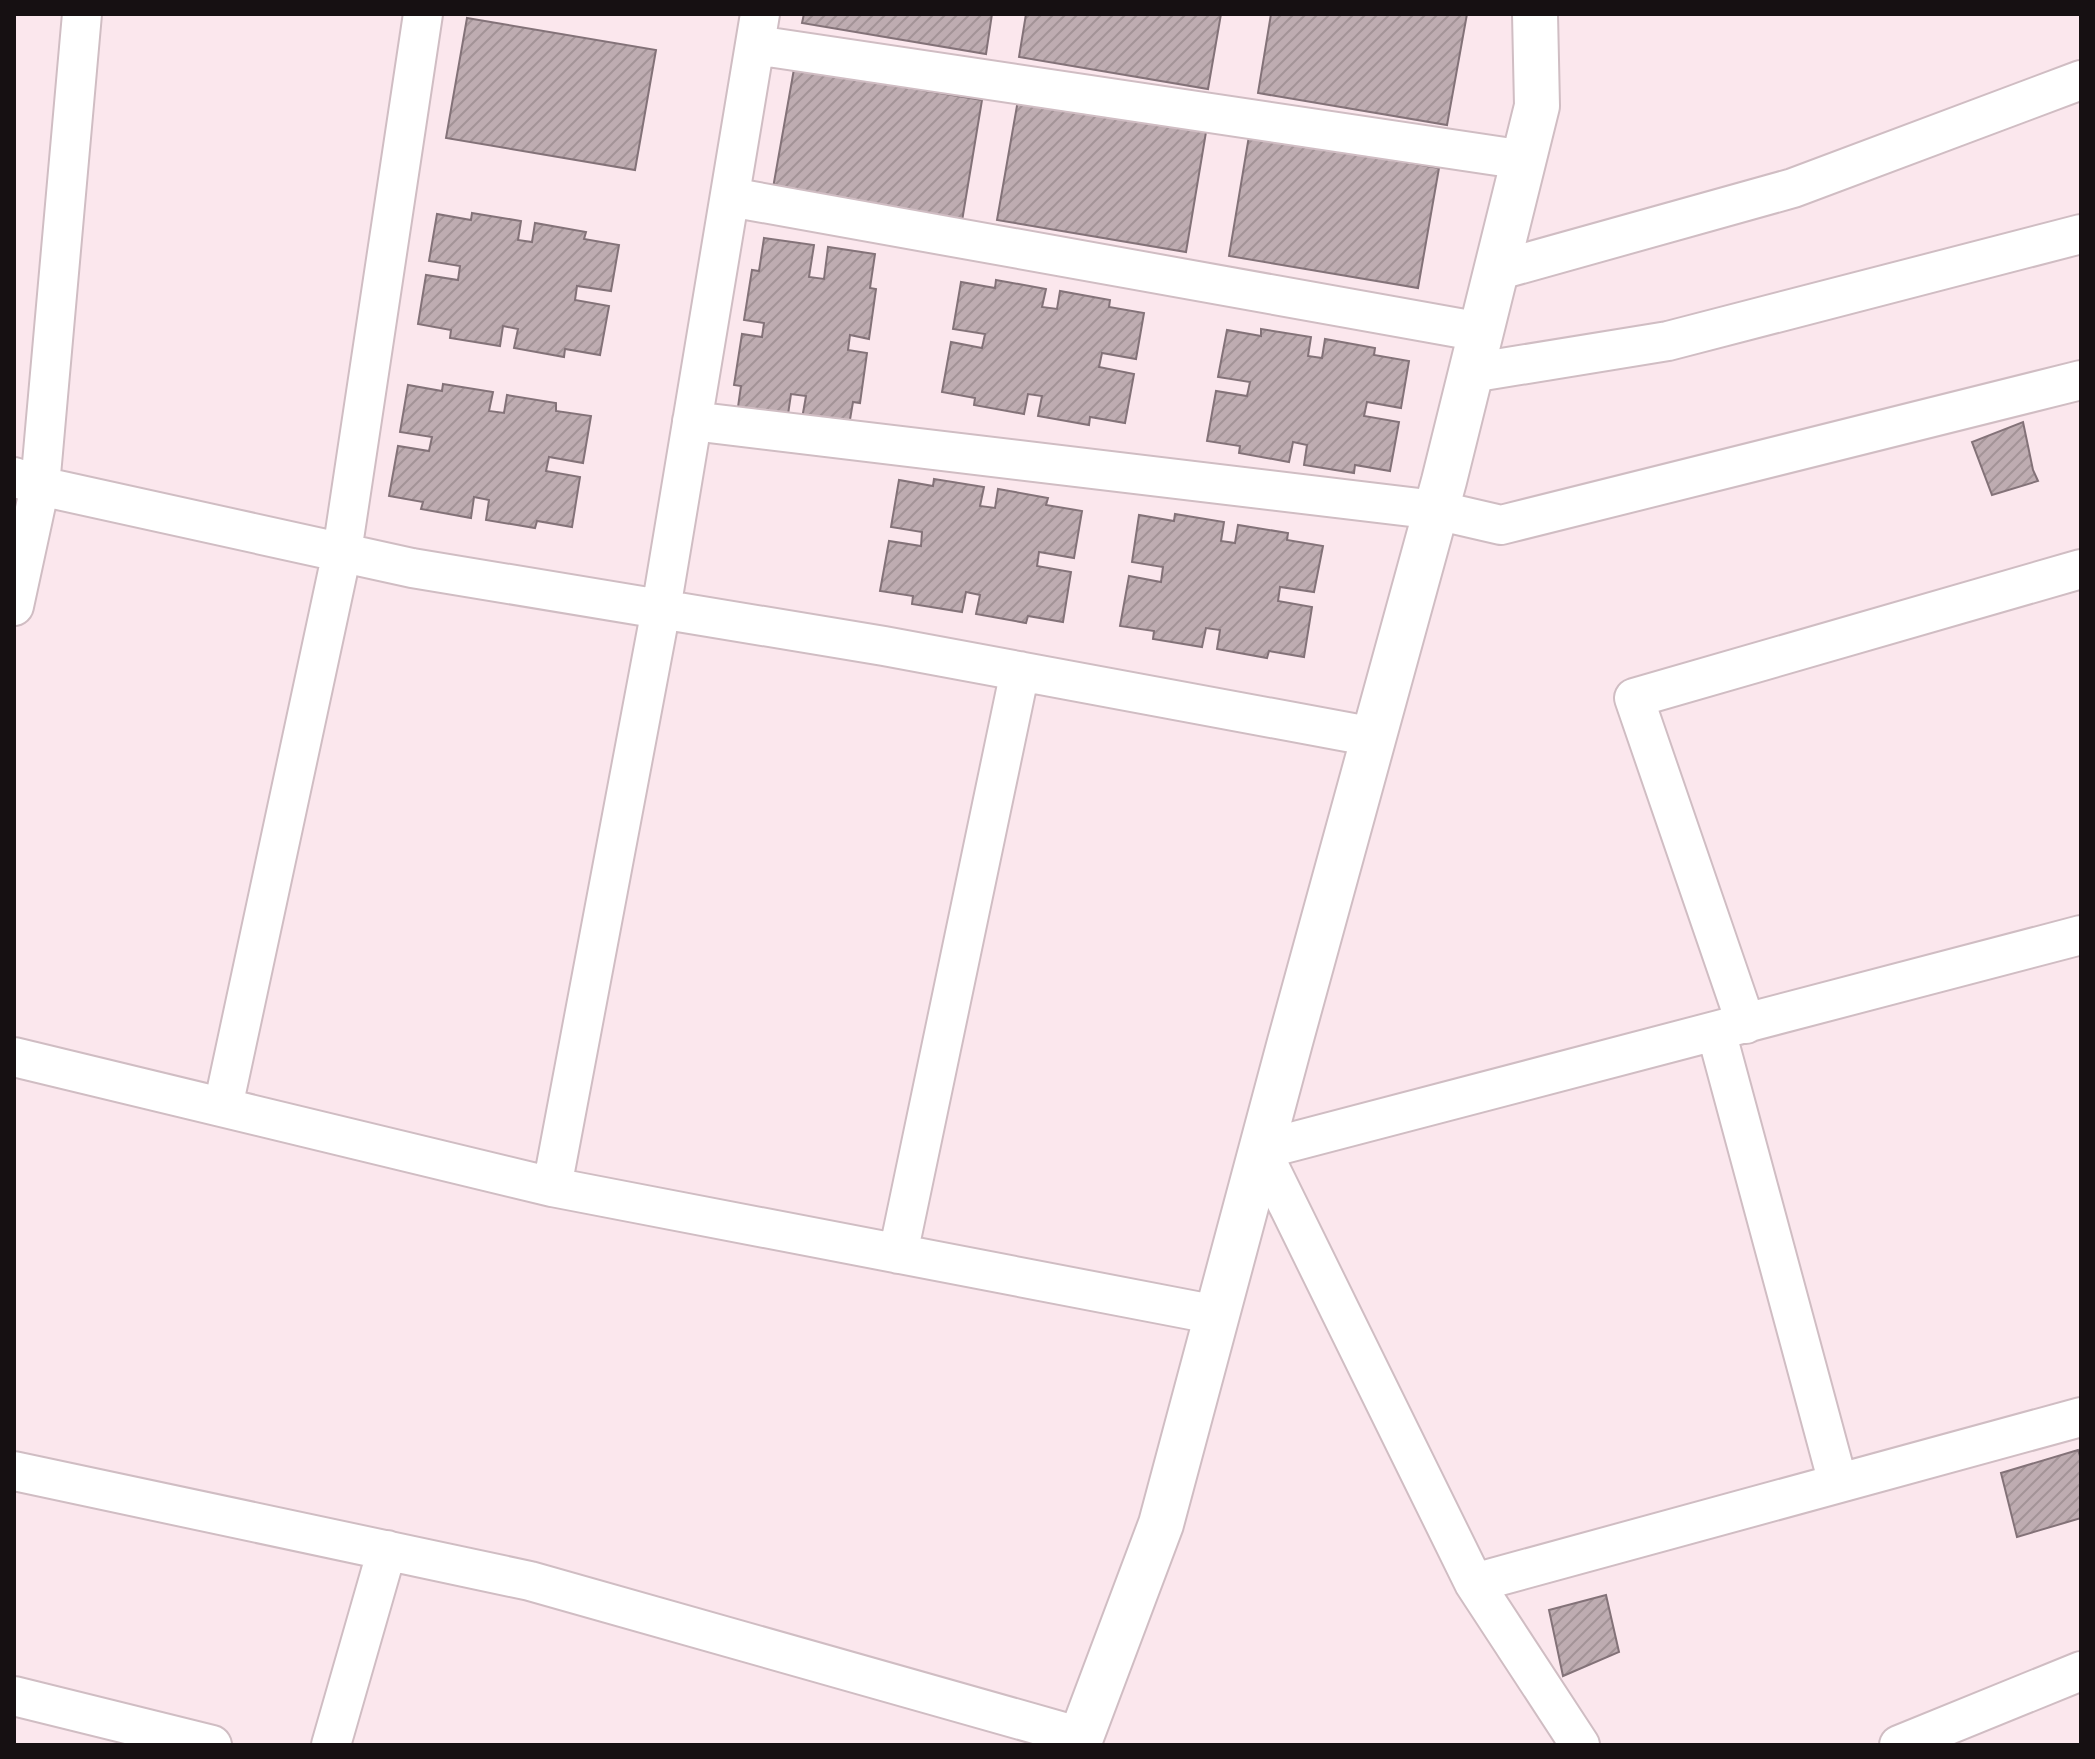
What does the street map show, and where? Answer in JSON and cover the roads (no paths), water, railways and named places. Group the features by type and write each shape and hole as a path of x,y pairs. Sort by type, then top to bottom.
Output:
{"street":[{"path":"14,606 82,14"},
{"path":"223,1107 342,552 423,14"},
{"path":"14,1471 530,1581 1080,1741 1161,1524 1436,510 1537,106 1535,14"},
{"path":"552,1187 661,609 757,30 1524,160"},
{"path":"1496,271 1793,188 2081,80"},
{"path":"730,197 1476,352 1668,341 2081,234"},
{"path":"692,421 1436,510 1501,525 2081,380"},
{"path":"27,482 412,568 884,646 1374,737"},
{"path":"1838,1483 1731,1027 1634,698 2081,569"},
{"path":"898,1254 1020,671"},
{"path":"1261,1150 2081,935"},
{"path":"14,1057 552,1187 1217,1315"},
{"path":"1261,1150 1474,1583 1580,1745"},
{"path":"1474,1583 2081,1417"},
{"path":"331,1745 387,1550"},
{"path":"1899,1745 2081,1671"},
{"path":"14,1696 212,1745"}]}
